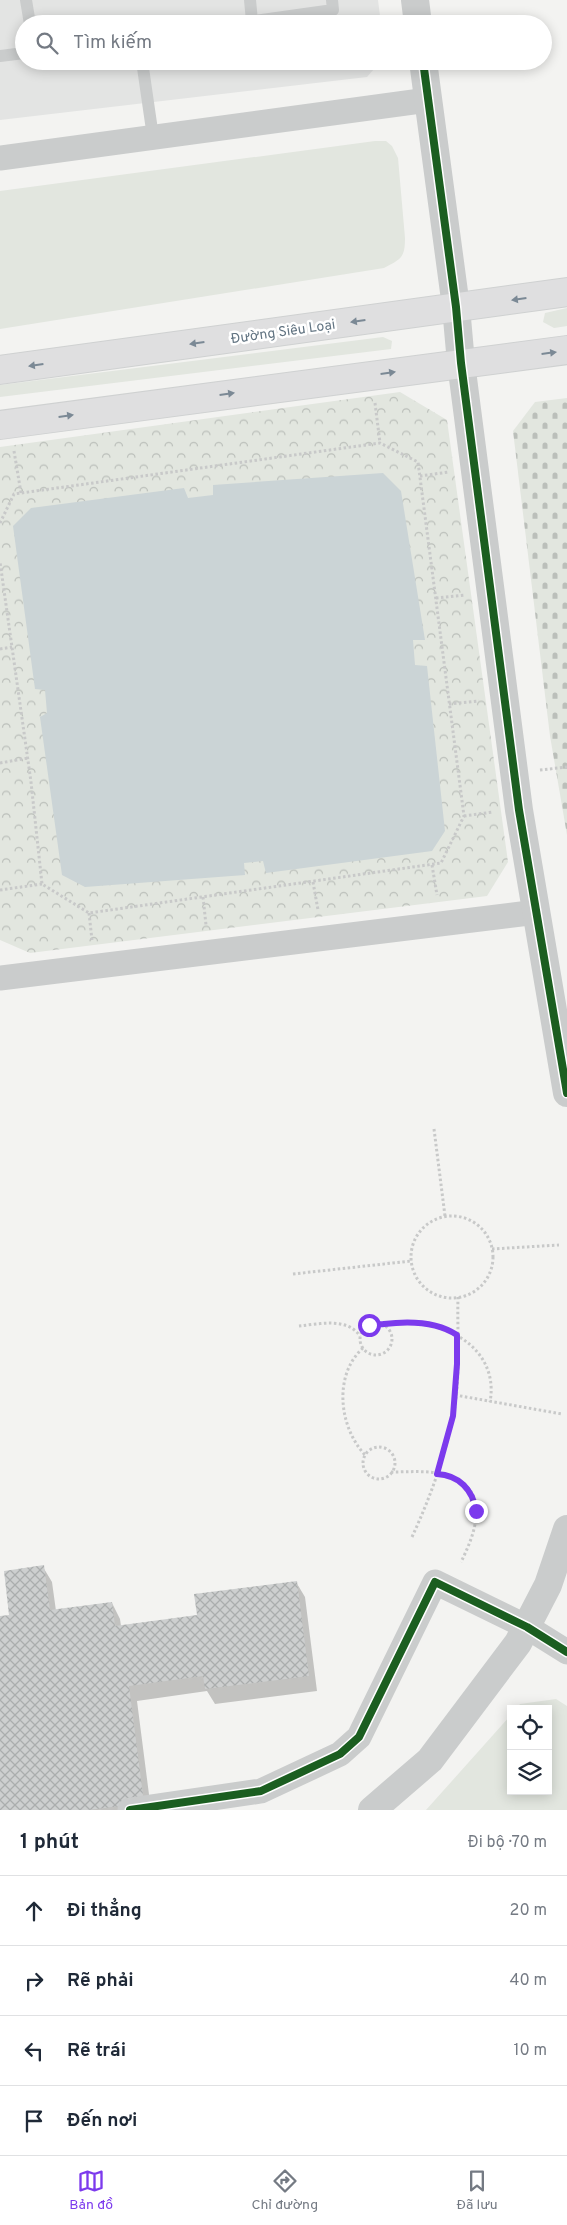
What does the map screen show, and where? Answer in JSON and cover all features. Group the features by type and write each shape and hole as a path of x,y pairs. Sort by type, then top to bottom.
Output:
{"main road":[{"name":"Đường Siêu Loại","path":"0,370 567,292"},
{"path":"0,425 567,350"}],"street":[{"path":"415,0 417,15"},
{"path":"424,70 519,810 567,1093"},
{"path":"0,158 428,100"},
{"path":"0,978 536,912"},
{"path":"372,1810 430,1760 518,1643 548,1585 567,1529"},
{"path":"130,1810 261,1791 340,1754 360,1737 435,1582 527,1627 567,1652"}],"lane":[{"path":"26,0 28,15"},
{"path":"250,0 251,15"},
{"path":"296,15 333,10 332,0"},
{"path":"0,56 15,54"},
{"path":"143,70 152,137"}],"path":[{"path":"375,403 380,442"},
{"path":"0,523 14,494 380,442 418,462 464,816 441,864 90,912 42,884 0,890"},
{"path":"14,451 22,493"},
{"path":"420,476 449,472"},
{"path":"0,562 28,758 42,884"},
{"path":"436,598 465,595"},
{"path":"0,649 12,647"},
{"path":"449,704 479,700"},
{"path":"0,763 28,758"},
{"path":"464,816 493,812"},
{"path":"432,865 437,895"},
{"path":"313,882 318,910"},
{"path":"203,897 206,925"},
{"path":"90,912 92,940"},
{"path":"434,1129 445,1216"},
{"path":"445,1216 458,1216 471,1220 482,1228 489,1239 492,1249 492,1266 487,1279 478,1289 465,1296 458,1297 438,1296 426,1289 416,1279 410,1252 414,1239 422,1228 432,1220 445,1216"},
{"path":"492,1249 559,1245"},
{"path":"293,1274 411,1261"},
{"path":"412,1537 432,1494 453,1416 458,1297"},
{"path":"360,1336 364,1328 369,1325 383,1325 396,1322 422,1323 457,1335 471,1344 488,1366 492,1380 490,1402"},
{"path":"299,1326 343,1324 356,1330 360,1336 363,1348 372,1354 383,1353 390,1346 391,1336 383,1325"},
{"path":"363,1348 350,1363 343,1389 347,1425 356,1444 365,1455 364,1467 370,1476 386,1477 395,1465 390,1452 376,1447 365,1455"},
{"path":"455,1395 562,1414"},
{"path":"391,1472 437,1474 454,1478 464,1485 475,1501 476,1524 474,1535 461,1562"}],"shaded area":[{"path":"0,0 378,0 380,15 15,15 15,70 373,70 367,77 0,120"},
{"path":"383,473 401,491 425,640 413,640 415,665 427,666 445,831 432,851 266,873 263,861 244,863 245,875 85,887 62,875 40,717 47,713 45,690 35,689 13,526 31,508 184,488 188,498 213,495 213,485"}],"green space":[{"path":"386,141 392,146 398,158 405,238 401,257 384,268 0,329 0,191"},
{"path":"567,308 567,326 554,328 543,322 545,313"},
{"path":"383,337 392,341 391,349 0,397 0,385"},
{"path":"400,392 447,420 508,862 487,896 30,953 0,940 0,447"},
{"path":"567,398 567,835 550,736 513,431 535,402"},
{"path":"556,1699 567,1706 567,1810 426,1810 507,1719 507,1795 552,1795 552,1705 520,1704"}],"building":[{"path":"44,1565 50,1610 112,1602 115,1626 197,1615 194,1594 297,1581 309,1676 205,1689 203,1676 129,1686 144,1803 88,1810 0,1810 0,1616 9,1615 4,1571"}],"cycle path":[{"path":"424,70 519,810 567,1093"},
{"path":"130,1810 261,1791 340,1754 359,1737 435,1582 527,1627 567,1652"}],"route":[{"path":"369,1325 374,1323 383,1325 396,1322 422,1323 457,1335 453,1416 437,1474 444,1474 454,1478 464,1485 475,1501 476,1511"}]}
